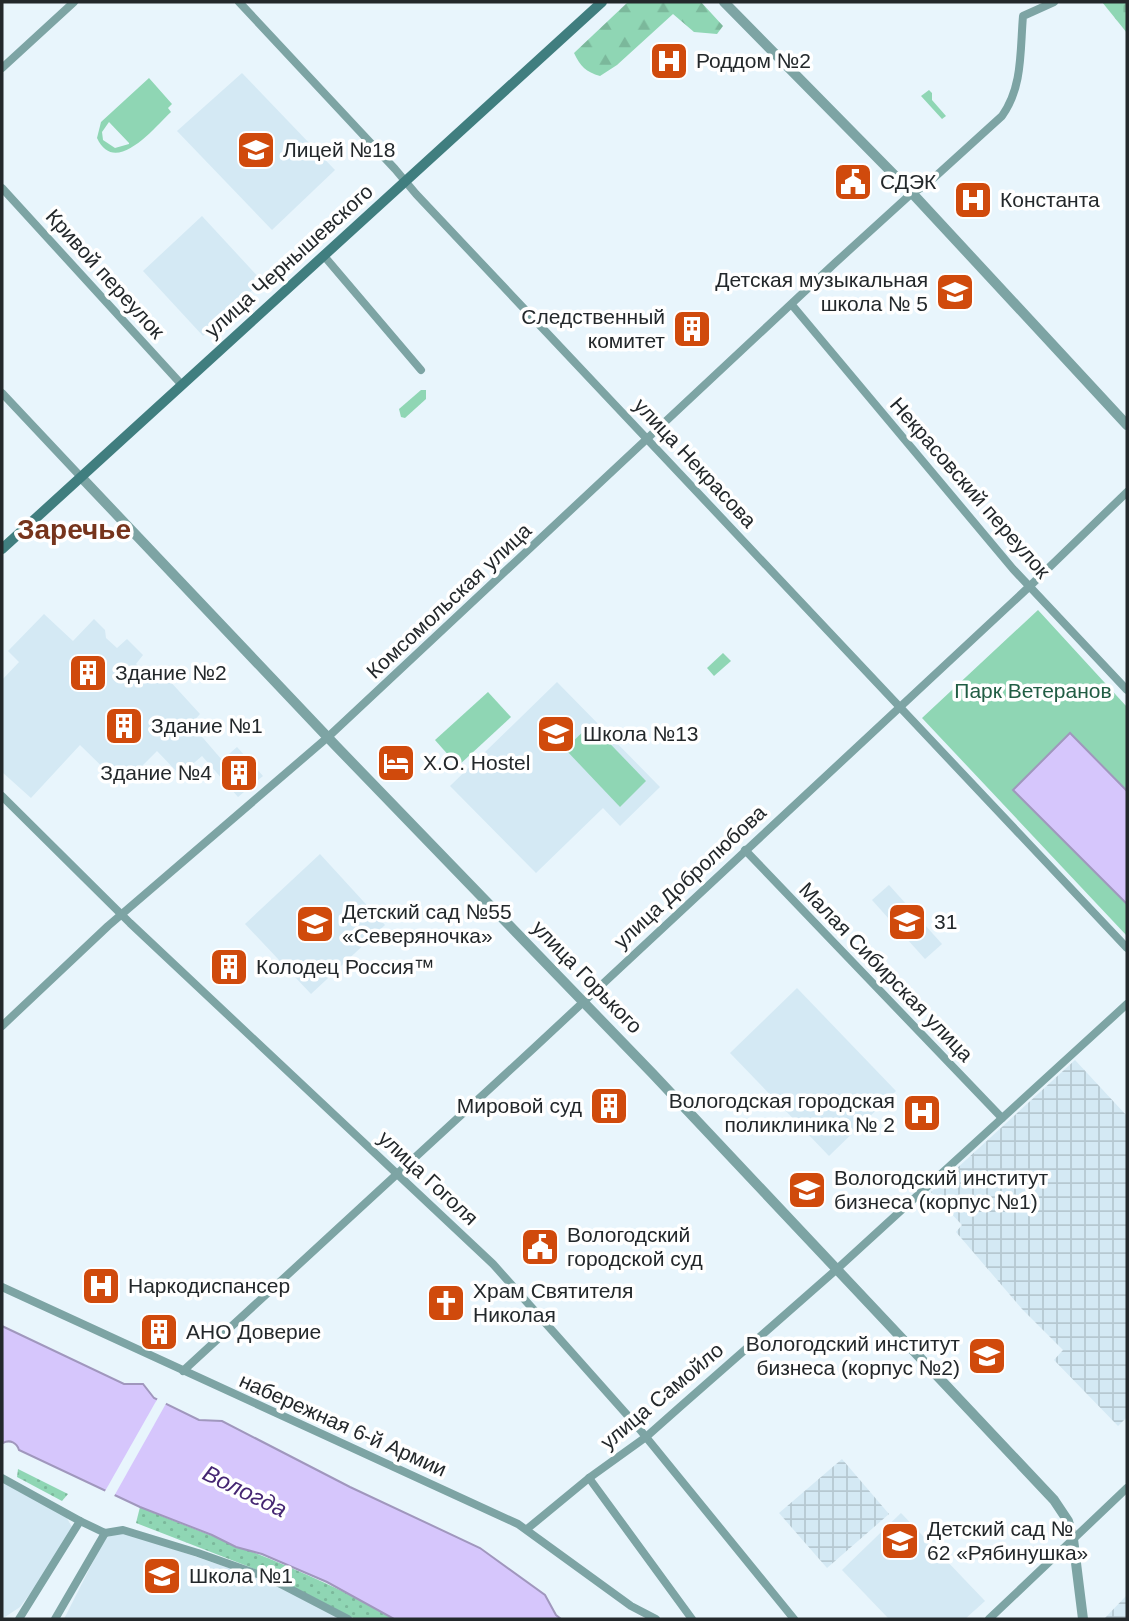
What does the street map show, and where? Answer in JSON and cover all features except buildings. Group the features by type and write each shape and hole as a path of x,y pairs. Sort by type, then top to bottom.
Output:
{"main road":[{"name":"улица Чернышевского","path":"2,549 602,2"}],"street":[{"path":"2,68 74,2"},
{"name":"улица Некрасова","path":"239,2 1127,948"},
{"path":"724,2 912,193 1127,425"},
{"name":"Комсомольская улица","path":"2,1026 122,915 328,737 912,193 926,185 1003,114 1010,105 1017,84 1023,16 1054,2"},
{"name":"Кривой переулок","path":"2,188 181,385"},
{"path":"324,256 421,370"},
{"name":"Некрасовский переулок","path":"792,305 1013,569 1031,585 1127,690"},
{"name":"улица Горького","path":"2,393 584,1002 1054,1500 1068,1521 1073,1539 1083,1619"},
{"name":"улица Добролюбова","path":"183,1371 584,1002 1127,492"},
{"name":"улица Гоголя","path":"2,796 122,915 493,1264 646,1437 792,1619"},
{"name":"Малая Сибирская улица","path":"745,850 1002,1118"},
{"name":"улица Самойло","path":"527,1529 589,1478 646,1437 837,1269 1127,1004"},
{"name":"набережная 6-й Армии","path":"2,1287 527,1529 631,1606 656,1619"},
{"path":"2,1478 105,1533 123,1530 269,1578 348,1619"},
{"path":"589,1478 692,1619"},
{"path":"989,1619 1127,1488"},
{"path":"19,1619 79,1521"},
{"path":"55,1619 105,1533"}],"shaded area":[{"name":"Лицей №18","path":"242,73 335,170 272,230 177,131"},
{"path":"202,216 262,281 203,336 143,271"},
{"path":"44,614 73,641 94,619 105,630 106,638 117,648 127,639 143,655 136,664 148,675 157,667 200,714 191,724 222,760 237,747 263,776 238,797 202,756 180,775 157,751 122,786 80,745 31,798 2,772 2,680 19,662 8,651"},
{"name":"Школа №13","path":"557,682 660,787 620,826 603,808 536,873 450,786"},
{"name":"Детский сад №55 «Северяночка»","path":"320,854 385,925 311,994 245,924"},
{"name":"31","path":"889,885 942,944 925,959 872,900"},
{"path":"797,988 896,1091 829,1156 730,1053"},
{"path":"1075,1060 1127,1116 1127,1417 1118,1426 1054,1360 1063,1350 1022,1309 956,1232 962,1225 931,1192"},
{"path":"842,1459 889,1514 827,1568 779,1513"},
{"path":"2,1482 65,1515 72,1527 60,1554 20,1607 2,1619"},
{"name":"Детский сад № 62 «Рябинушка»","path":"901,1513 985,1601 965,1619 889,1619 842,1570"},
{"name":"Школа №1","path":"123,1532 267,1581 341,1619 64,1619 105,1538"},
{"path":"1127,1595 1127,1619 1104,1619"}],"green space":[{"path":"628,2 701,2 723,26 717,34 694,32 673,14 617,65 600,76 591,73 581,65 574,53"},
{"path":"1102,2 1127,2 1127,33"},
{"path":"149,78 172,104 168,108 171,112 145,138 124,151 114,153 105,149 97,138 101,122","holes":["109,122 129,143 115,148 103,140 102,132"]},
{"path":"929,90 932,100 946,116 942,119 921,96"},
{"path":"421,390 426,390 426,399 405,418 401,417 399,409"},
{"name":"Парк Ветеранов","path":"1038,610 1127,707 1127,791 1070,734 1013,790 1127,904 1127,936 922,718"},
{"path":"723,653 731,661 714,676 707,668"},
{"path":"488,692 511,717 458,766 435,740"},
{"path":"591,724 646,781 620,807 565,749"},
{"path":"18,1469 68,1494 62,1501 17,1477"},
{"path":"140,1507 301,1572 394,1619 355,1619 270,1575 136,1523"}],"water":[{"path":"1070,733 1127,791 1127,904 1013,790"},
{"name":"Вологда","path":"2,1326 124,1384 143,1384 154,1398 199,1420 222,1421 350,1487 480,1548 545,1595 561,1619 394,1619 327,1582 140,1507 19,1450 13,1442 3,1443"}],"pier":[{"path":"159,1396 168,1400 113,1498 104,1493"}],"place":[{"name":"Роддом №2","path":"669,61"},
{"name":"Лицей №18","path":"256,150"},
{"name":"СДЭК","path":"853,182"},
{"name":"Константа","path":"973,200"},
{"name":"Детская музыкальная школа № 5","path":"955,292"},
{"name":"Следственный комитет","path":"692,329"},
{"name":"Здание №2","path":"88,673"},
{"name":"Здание №1","path":"124,726"},
{"name":"Школа №13","path":"556,734"},
{"name":"X.O. Hostel","path":"396,763"},
{"name":"Здание №4","path":"239,773"},
{"name":"31","path":"907,922"},
{"name":"Детский сад №55 «Северяночка»","path":"315,924"},
{"name":"Колодец Россия™","path":"229,967"},
{"name":"Мировой суд","path":"609,1106"},
{"name":"Вологодская городская поликлиника № 2","path":"922,1113"},
{"name":"Вологодский институт бизнеса (корпус №1)","path":"807,1190"},
{"name":"Вологодский городской суд","path":"540,1247"},
{"name":"Наркодиспансер","path":"101,1286"},
{"name":"Храм Святителя Николая","path":"446,1303"},
{"name":"АНО Доверие","path":"159,1332"},
{"name":"Вологодский институт бизнеса (корпус №2)","path":"987,1356"},
{"name":"Детский сад № 62 «Рябинушка»","path":"900,1541"},
{"name":"Школа №1","path":"162,1576"}],"district":[{"name":"Заречье","path":"74,529"}]}
